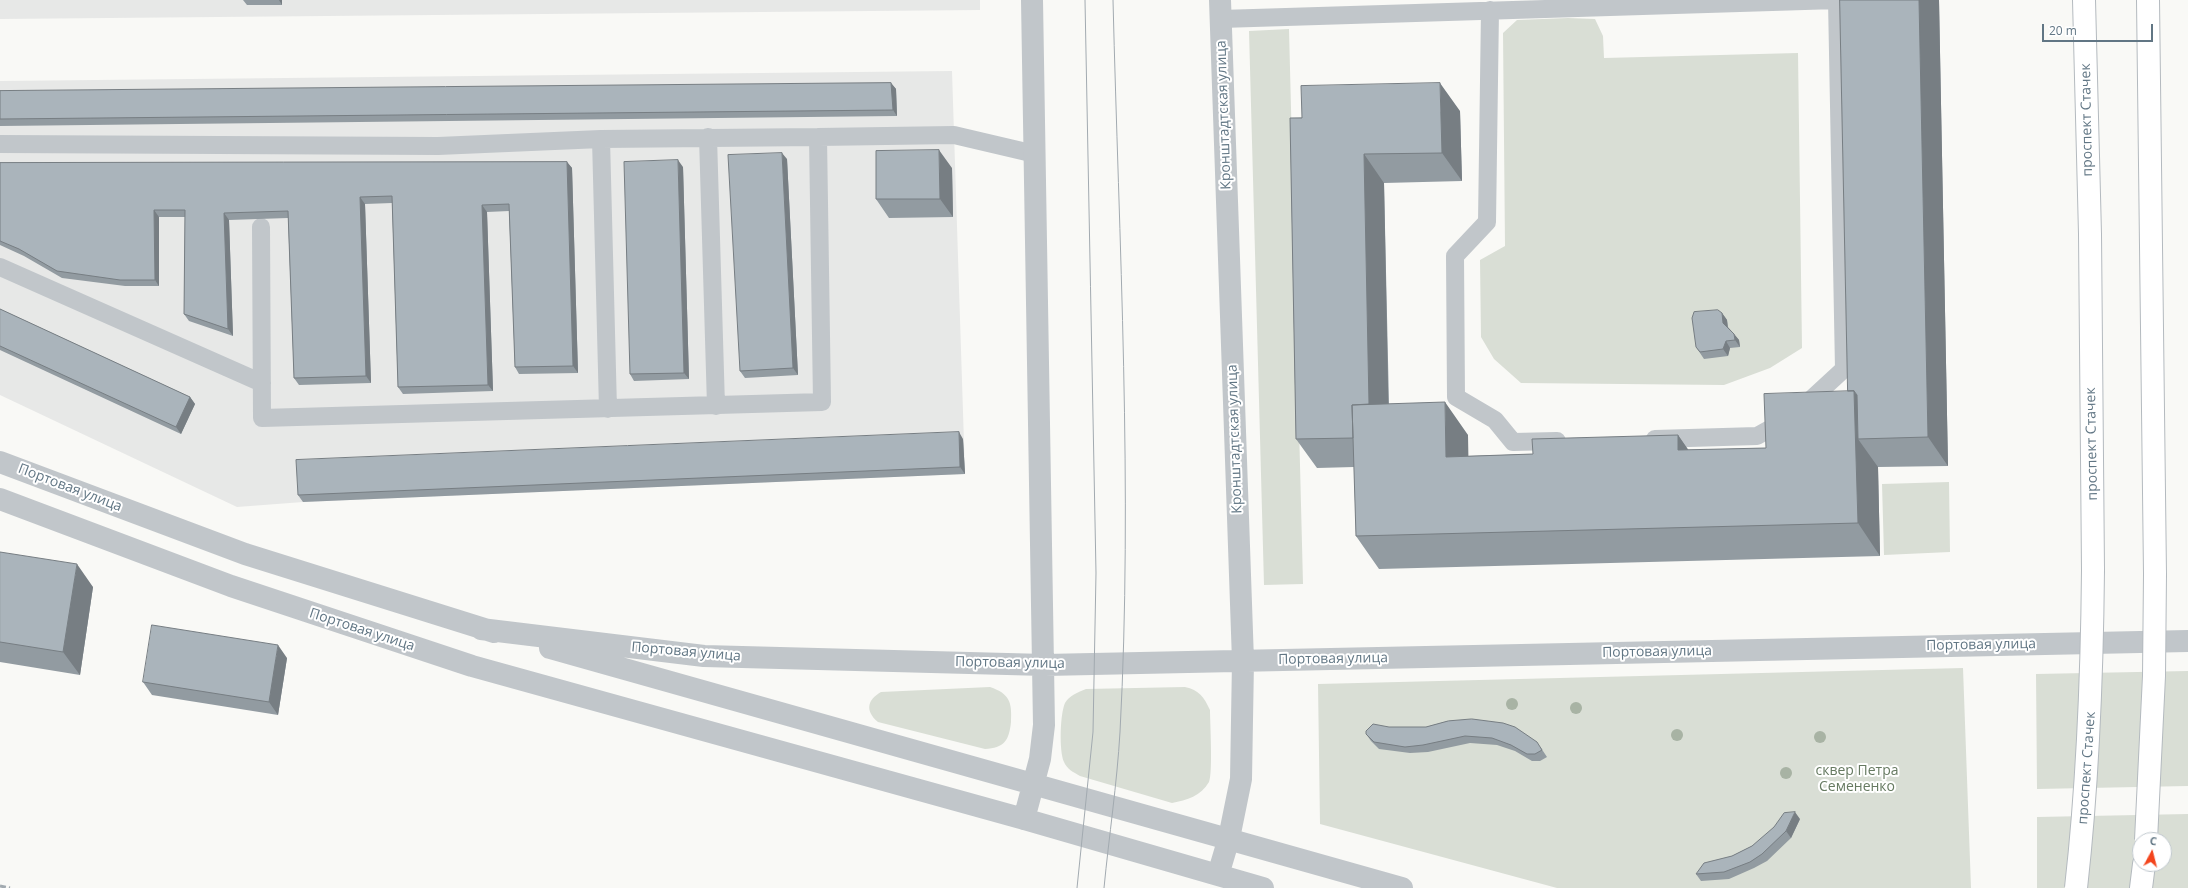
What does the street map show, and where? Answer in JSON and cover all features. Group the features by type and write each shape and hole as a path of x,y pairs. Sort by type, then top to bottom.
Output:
{"main road":[{"name":"проспект Стачек","path":"2076,888 2090,743 2093,652 2090,234 2084,0"},
{"path":"2146,832 2154,676 2155,539 2148,0"},
{"path":"2141,888 2143,872"}],"street":[{"path":"1024,819 1040,759 1044,725 1032,0"},
{"name":"Кронштадтская улица","path":"1218,875 1229,838 1241,779 1243,661 1221,9"},
{"name":"Портовая улица","path":"0,462 245,554 481,629 1034,783 1402,888"},
{"name":"Портовая улица","path":"0,499 230,586 472,666 1024,819 1263,888"},
{"name":"Портовая улица","path":"481,629 704,656 1044,665 2188,641"}],"lane":[{"path":"1221,9 1435,6 1490,10 1837,0 1844,369 1793,416 1757,436 1635,439"},
{"path":"1490,10 1487,222 1454,256 1456,397 1495,420 1513,442 1574,441"},
{"path":"0,144 438,146 601,139 954,134 1035,154"},
{"path":"708,137 716,406"},
{"path":"261,227 262,418 822,402 818,137"},
{"path":"601,139 608,409"},
{"path":"0,267 262,383"}],"shaded area":[{"path":"0,0 980,0 980,10 0,19"},
{"path":"952,71 965,474 303,502 237,507 0,395 0,81"}],"green space":[{"path":"1568,18 1595,19 1603,36 1604,58 1798,53 1802,348 1770,368 1724,385 1521,383 1494,359 1481,337 1480,260 1505,246 1503,33 1517,20"},
{"path":"1289,29 1303,584 1264,585 1249,31"},
{"path":"1949,482 1950,552 1884,555 1882,484"},
{"name":"сквер Петра Семененко","path":"1963,668 1971,888 1557,888 1320,824 1318,684"},
{"path":"2188,671 2188,786 2037,789 2036,674"},
{"path":"990,687 1006,696 1011,709 1011,722 1007,739 997,747 985,749 878,722 871,714 869,706 870,702 876,695 881,692"},
{"path":"1185,687 1197,692 1206,701 1210,710 1210,777 1206,787 1198,794 1188,799 1172,803 1080,776 1070,770 1065,764 1061,750 1062,715 1065,703 1074,694 1086,689"},
{"path":"2188,814 2188,888 2037,888 2037,817"}],"building":[{"path":"1840,0 1919,0 1928,437 1858,439 1857,395 1854,391 1848,391"},
{"path":"891,83 893,110 0,119 0,91"},
{"path":"1440,83 1442,153 1364,154 1369,404 1352,405 1353,438 1296,439 1290,118 1302,118 1301,86"},
{"path":"939,150 940,199 876,199 876,151"},
{"path":"782,153 793,368 740,371 728,155"},
{"path":"678,160 684,373 630,374 624,162"},
{"path":"567,162 573,366 515,367 509,204 482,205 488,385 398,387 392,196 360,197 366,376 294,378 288,211 224,213 228,329 184,314 185,210 154,210 155,280 120,280 57,271 19,249 0,241 0,163"},
{"path":"0,309 190,397 176,427 0,346"},
{"path":"1718,310 1722,313 1723,323 1734,334 1735,340 1726,341 1723,349 1700,352 1696,347 1692,318 1694,312"},
{"path":"1854,391 1858,523 1356,536 1352,405 1445,402 1446,457 1533,454 1532,439 1678,435 1678,450 1766,448 1764,394"},
{"path":"959,432 960,467 298,495 296,460"},
{"path":"0,552 77,564 63,652 0,642"},
{"path":"152,625 278,645 269,702 143,682"},
{"path":"1472,719 1503,723 1515,727 1537,742 1542,750 1535,754 1527,754 1511,745 1492,738 1465,736 1423,745 1405,747 1374,742 1366,734 1366,731 1373,724 1389,727 1426,727 1448,721"},
{"path":"1795,812 1786,831 1762,854 1750,862 1724,872 1696,874 1704,863 1732,856 1752,846 1774,827 1784,813"}],"tram line":[{"path":"1077,888 1093,732 1096,573 1085,0"},
{"path":"1104,888 1119,752 1124,641 1125,550 1124,366 1113,0"}],"railway":[{"path":"0,886 10,888"}]}
